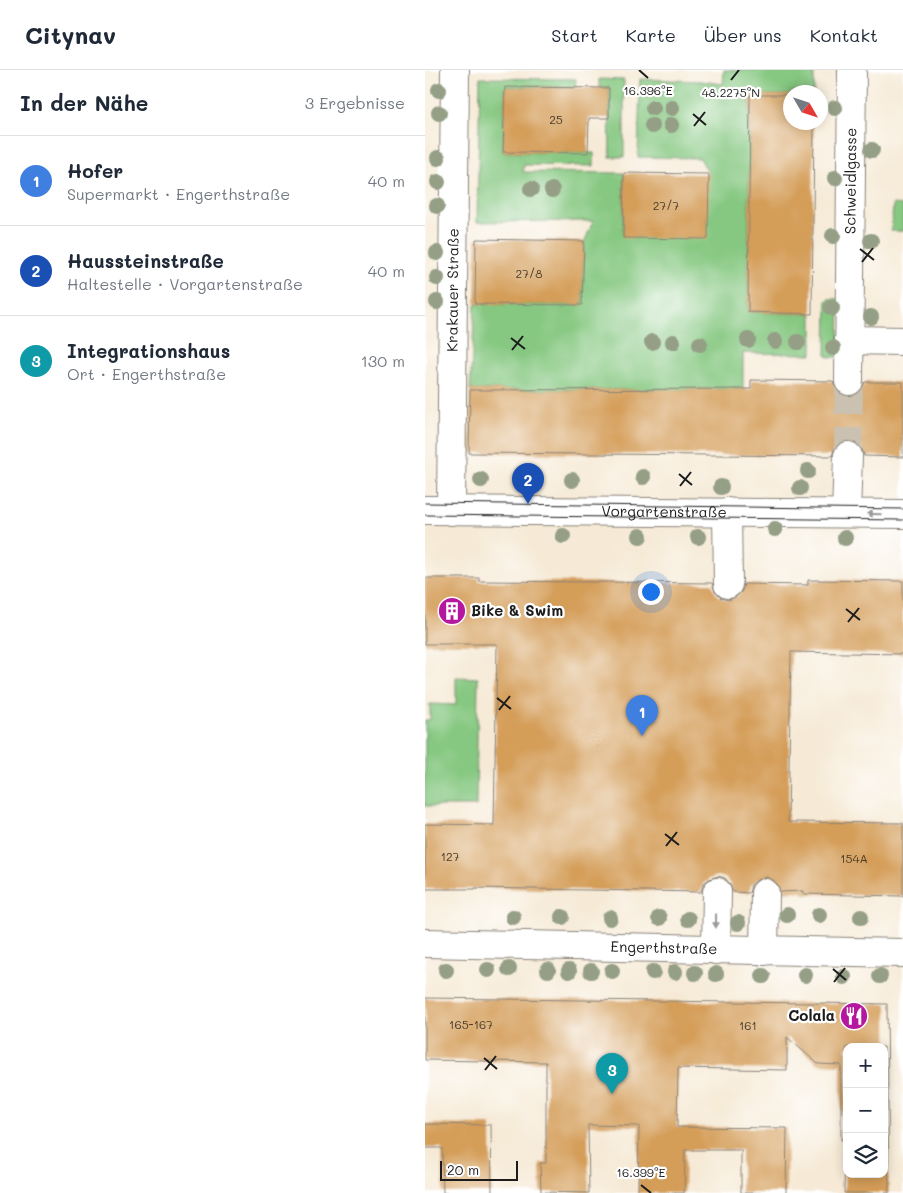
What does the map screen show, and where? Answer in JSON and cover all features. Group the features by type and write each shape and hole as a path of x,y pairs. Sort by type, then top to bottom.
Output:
{"street":[{"name":"Krakauer Straße","path":"438,510 455,70"},
{"name":"Schweidlgasse","path":"849,381 852,70"},
{"path":"849,340 903,341"},
{"path":"846,513 849,456"},
{"name":"Vorgartenstraße","path":"438,510 903,514"},
{"path":"727,512 727,584"},
{"path":"716,950 717,892"},
{"path":"764,951 765,893"},
{"name":"Engerthstraße","path":"425,943 903,953"}],"green space":[{"path":"724,70 814,70 814,85 783,85 783,95 750,95 748,312 812,314 812,354 743,353 743,389 470,390 475,304 582,305 584,243 593,221 477,222 480,78 576,79 575,87 505,87 503,152 594,153 594,166 524,165 523,172 624,173 623,237 709,174 700,158 638,157 640,79 701,81 723,84"},
{"path":"599,79 624,80 624,157 610,157 609,88 599,88"},
{"path":"893,204 903,205 903,231 891,231"},
{"path":"829,299 840,299 839,357 830,357 826,354 827,301"},
{"path":"456,677 478,678 476,806 425,806 425,720 430,720 430,704 456,705"}],"building":[{"path":"505,87 609,88 609,118 589,118 588,153 503,152"},
{"path":"750,95 783,95 783,130 814,130 812,314 748,312"},
{"path":"624,173 709,174 708,239 623,238"},
{"path":"476,239 584,241 582,305 475,304"},
{"path":"751,380 833,381 836,389 841,394 849,397 857,394 865,382 903,382 903,457 864,456 862,449 857,443 848,440 840,442 835,447 832,456 469,453 470,390 751,389"},
{"path":"425,578 479,578 479,581 712,583 715,592 721,598 728,600 736,597 742,591 744,584 808,585 808,580 903,581 903,654 791,652 788,822 903,823 903,896 803,894 803,891 780,892 778,885 766,877 757,880 751,885 749,893 733,892 725,878 718,876 709,879 703,884 701,892 475,888 425,889 425,824 494,825 497,644 425,644"},
{"path":"425,998 887,1004 887,1043 843,1043 843,1140 841,1140 841,1065 818,1064 787,1037 787,1070 678,1068 677,1127 787,1128 786,1193 741,1193 741,1150 685,1150 684,1193 638,1193 639,1126 588,1125 589,1193 541,1192 540,1163 546,1163 546,1062 425,1060"},
{"path":"888,1098 889,1193 844,1193 844,1178 888,1178"},
{"path":"425,1124 491,1125 492,1193 443,1193 442,1148 425,1148"}],"tunnel":[{"path":"848,456 849,381"}],"tram line":[{"path":"425,503 903,509"},
{"path":"425,515 903,520"}],"place":[{"name":"Haussteinstraße","path":"528,504"},
{"name":"Bike & Swim","path":"452,611"},
{"name":"Hofer","path":"642,736"},
{"name":"Colala","path":"854,1016"},
{"name":"Integrationshaus","path":"612,1094"}]}
